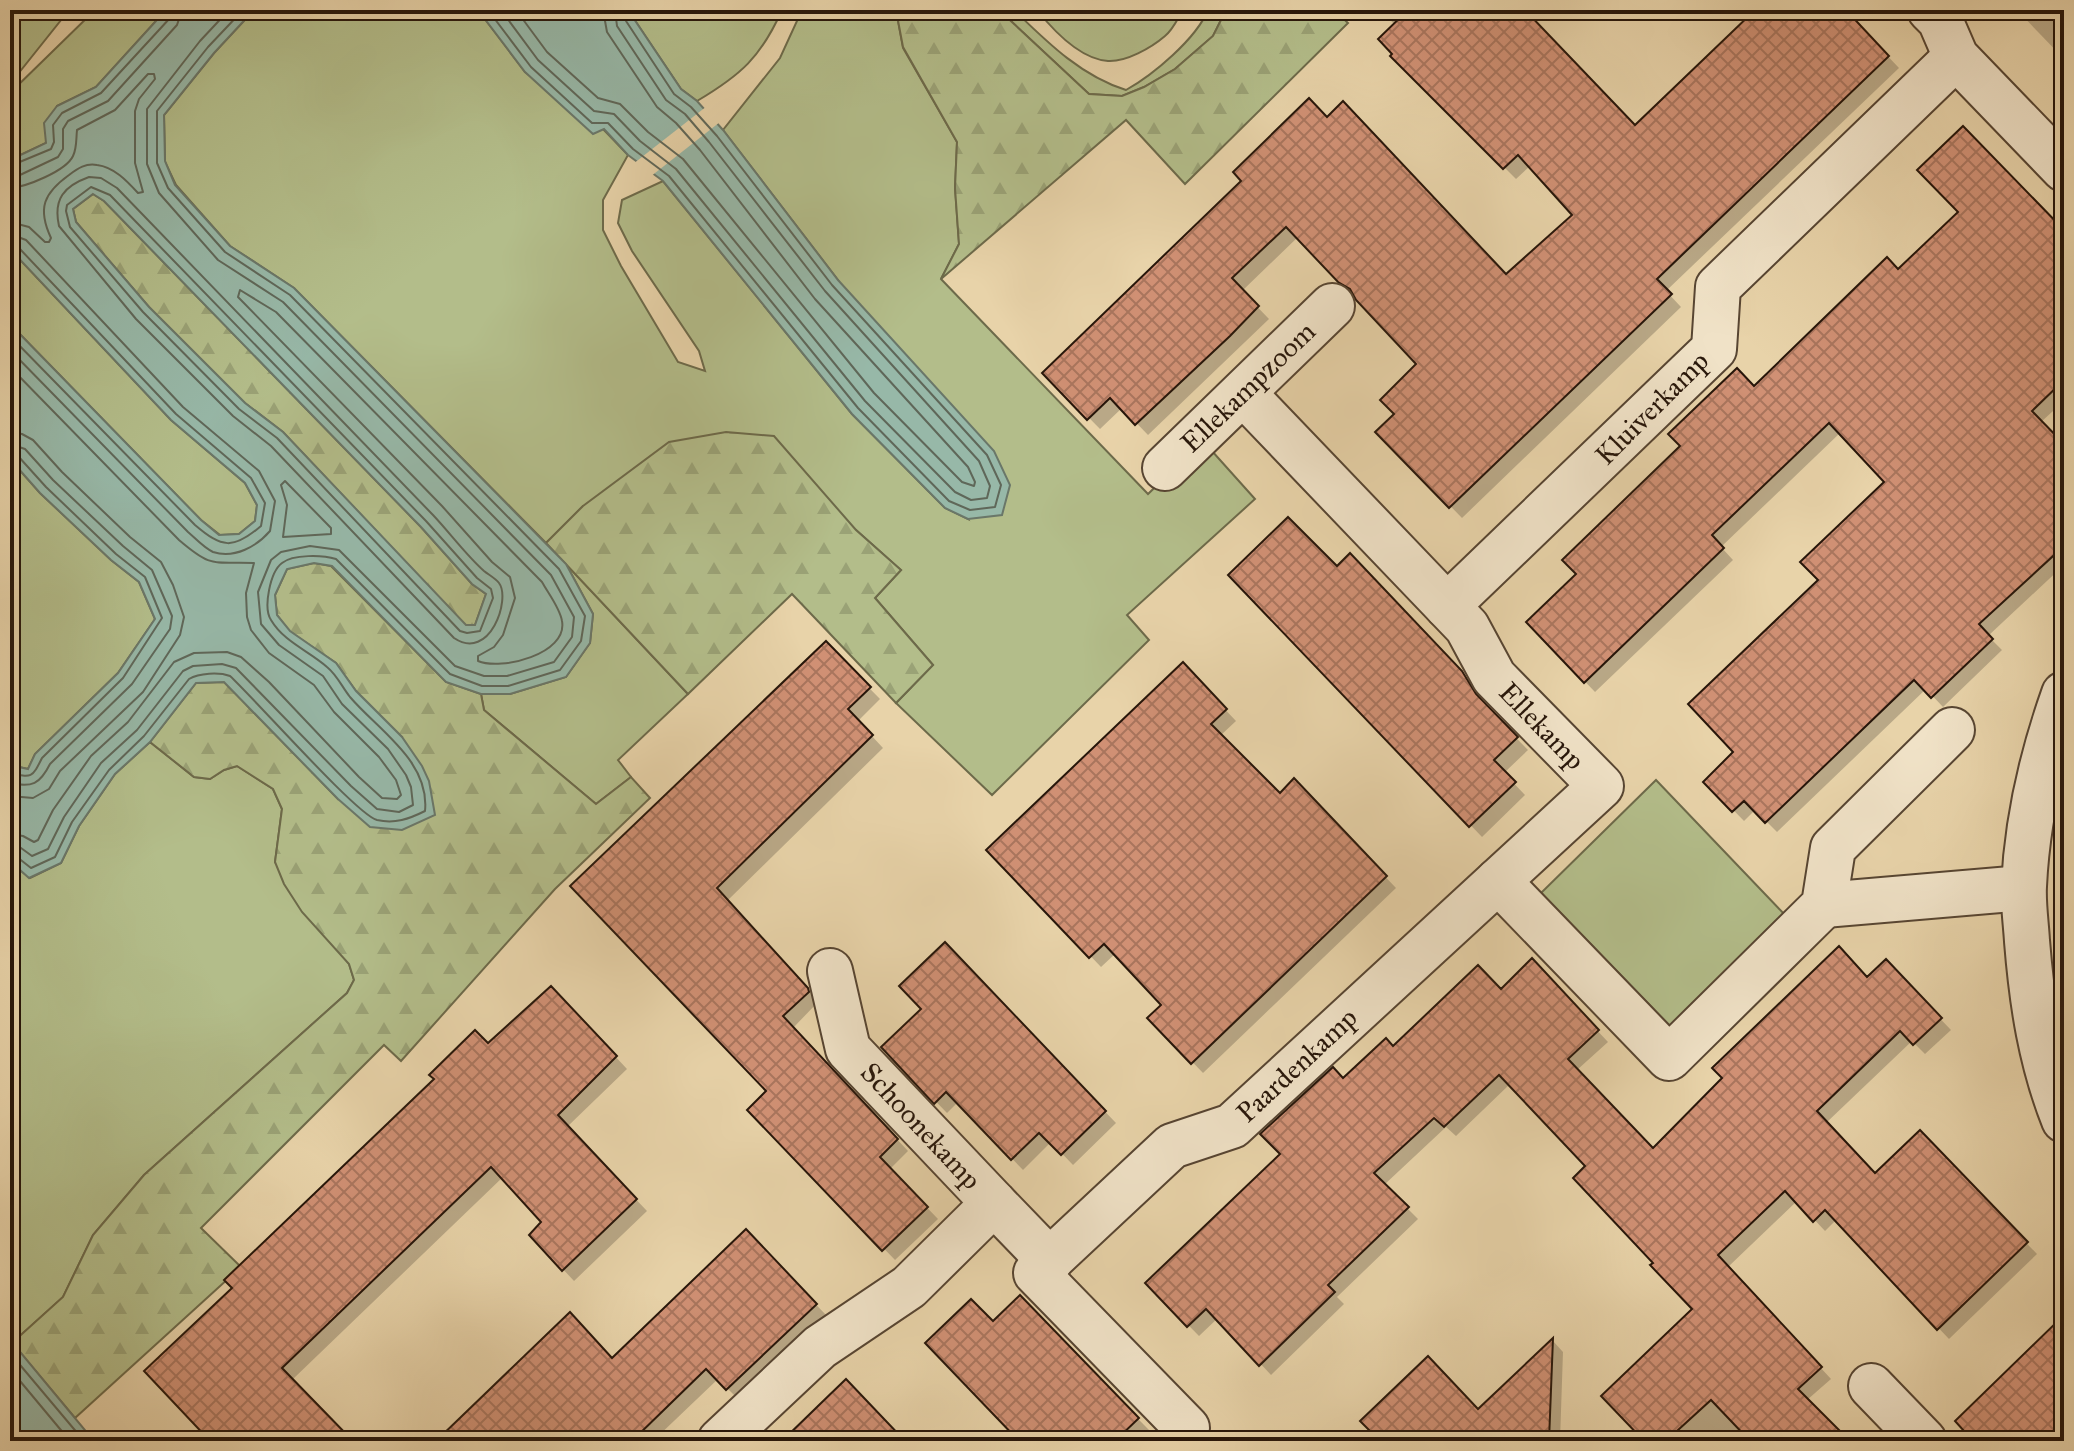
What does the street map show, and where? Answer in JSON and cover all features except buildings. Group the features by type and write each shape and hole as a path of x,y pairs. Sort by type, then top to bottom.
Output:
{"street":[{"path":"1930,10 1940,20 1956,57 2064,169"},
{"name":"Kluiverkamp","path":"1447,606 1714,349 1718,287 1956,57"},
{"name":"Ellekampzoom","path":"1165,468 1332,306"},
{"name":"Ellekamp","path":"1243,393 1467,627 1494,677 1601,786 1498,881"},
{"path":"2064,694 2047,742 2031,821 2023,888 2031,989 2047,1078 2064,1120"},
{"path":"1498,881 1669,1058 1824,905 1833,848 1952,730"},
{"name":"Paardenkamp","path":"1050,1261 1172,1146 1232,1126 1498,881"},
{"path":"1824,905 2023,888"},
{"name":"Schoonekamp","path":"830,971 848,1049 994,1203"},
{"path":"720,1441 820,1347 909,1287 994,1203 1050,1261 1036,1273 1187,1428"},
{"path":"1871,1386 1924,1441"}],"green space":[{"path":"10,10 69,10 10,84"},
{"path":"95,10 166,10 96,87 57,106 46,143 10,160 10,93"},
{"path":"254,10 478,10 525,72 603,129 628,155 603,200 603,230 678,362 705,371 699,351 632,251 618,223 622,200 663,181 852,414 945,508 968,519 838,280 723,130 780,58 802,10 896,10 903,48 957,142 955,188 959,244 941,279 1148,494 1203,441 1255,499 1127,615 1149,640 992,795 896,703 933,665 875,598 901,570 856,530 583,506 546,543 294,288 230,246 176,185 165,162 164,115"},
{"path":"633,10 782,10 766,40 748,63 697,101 681,89 632,16"},
{"path":"896,10 999,10 1089,94 1122,96 1175,69 1213,36 1226,10 1334,10 1348,23 1185,184 1126,120 941,279 959,244 955,188 957,142 903,47"},
{"path":"999,10 1014,10 1079,67 1126,90 1173,55 1194,33 1208,10 1226,10 1213,36 1175,69 1122,96 1089,94"},
{"path":"1037,10 1183,10 1170,31 1153,45 1130,57 1108,61 1077,49"},
{"path":"93,194 104,201 421,527 472,584 486,594 475,625 466,626 283,432 245,403 149,307 76,222 73,209"},
{"path":"10,249 171,420 245,483 257,505 255,521 239,534 220,535 201,520 10,324"},
{"path":"726,432 774,436 856,530 901,570 875,598 933,665 896,703 792,594 688,694 546,543 583,506 669,442"},
{"path":"10,459 40,493 139,582 155,619 118,673 35,754 28,769 10,765"},
{"path":"314,563 331,566 446,682 481,694 484,710 596,804 631,777 650,798 555,889 401,1061 384,1045 201,1228 241,1267 75,1418 12,1343 63,1297 93,1235 144,1175 347,993 354,980 349,964 302,912 284,884 275,862 282,809 273,789 237,766 210,779 194,777 150,742 196,683 224,682 338,799 402,737 356,691 336,663 289,631 277,615 275,595 287,569"},
{"path":"566,564 688,694 618,760 631,777 596,804 484,710 481,694 510,694 566,677 590,643 593,614"},
{"path":"150,742 194,777 210,779 237,766 273,789 282,809 275,862 349,964 354,980 347,993 144,1175 93,1235 63,1297 12,1343 10,862 30,878 61,863 79,826 115,774"},
{"path":"1656,780 1787,917 1671,1027 1541,893"}],"water":[{"path":"166,10 254,10 164,115 165,161 175,185 230,246 294,288 566,564 593,614 590,643 566,677 510,694 481,694 446,682 332,566 314,563 287,569 275,595 277,615 290,631 336,663 356,691 402,737 429,781 435,815 402,830 370,827 338,799 224,682 196,683 150,742 115,774 79,826 61,863 29,878 10,861 10,765 28,769 35,754 118,673 155,619 139,582 40,493 10,459 10,324 219,535 239,534 255,521 257,505 245,483 171,420 10,249 10,160 46,143 44,123 57,106 96,87","holes":["93,194 104,201 421,527 472,584 486,594 475,625 466,625 283,432 245,403 149,307 76,222 73,209"]},
{"path":"478,10 633,10 632,16 681,89 697,101 723,130 838,280 994,451 1010,485 1002,515 968,519 945,508 852,414 663,181 628,155 604,129 593,134 525,72"},
{"path":"10,1340 94,1441 19,1441 10,1429"}],"pier":[{"path":"707,106 720,122 650,177 633,164"}]}
